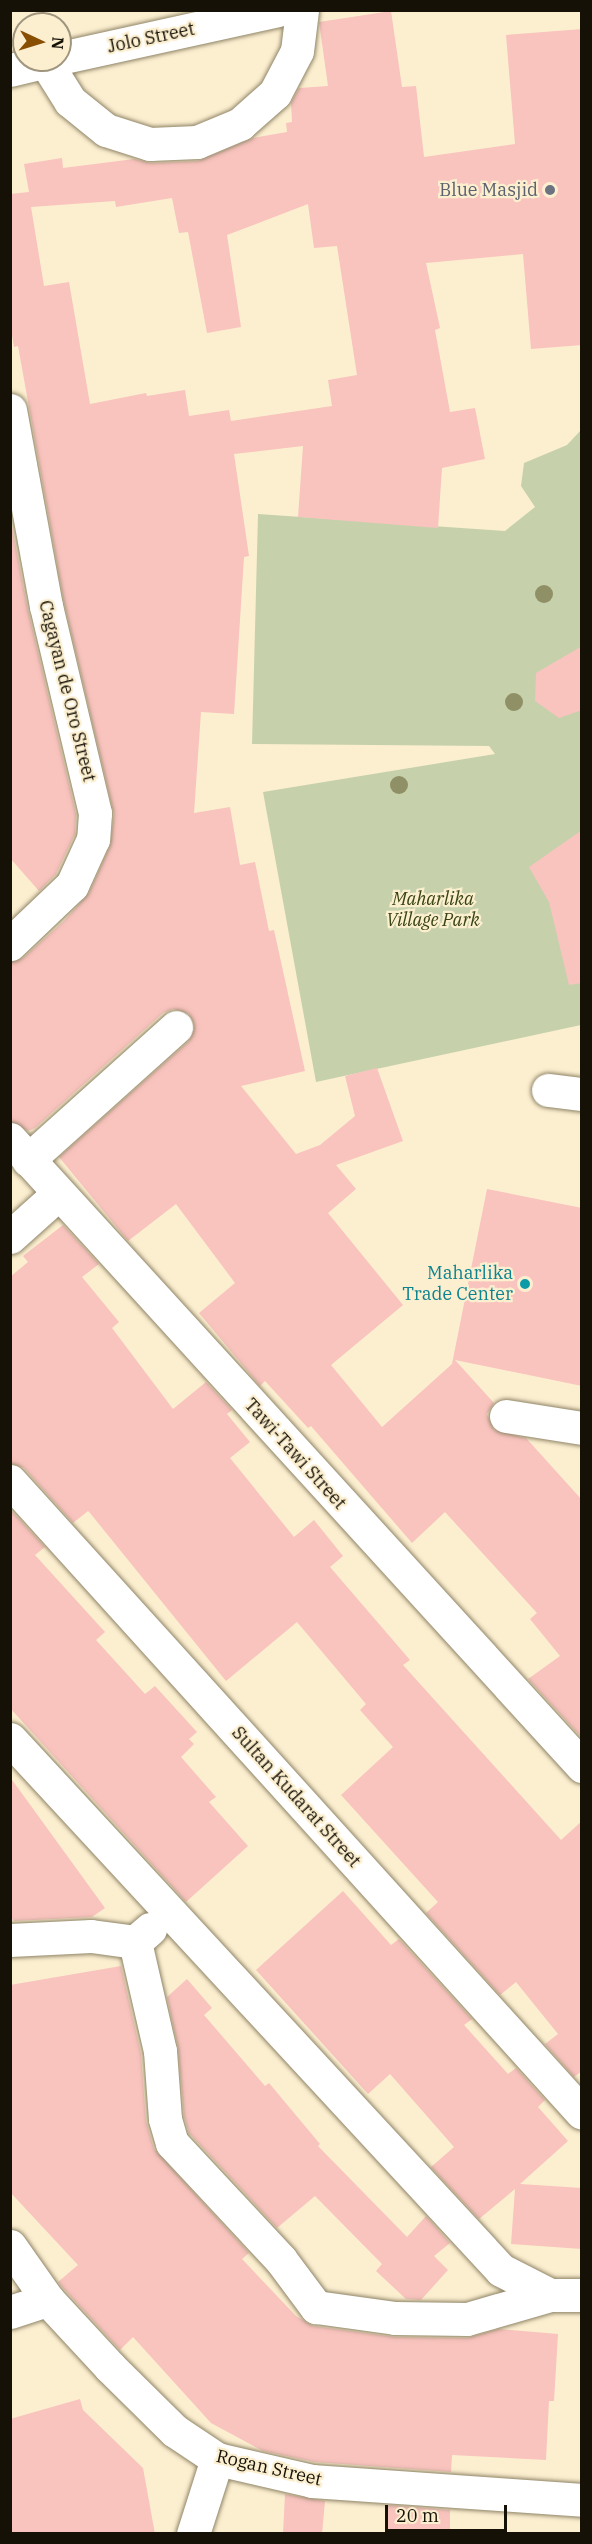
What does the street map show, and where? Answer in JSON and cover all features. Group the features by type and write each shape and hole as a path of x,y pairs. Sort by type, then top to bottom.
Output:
{"street":[{"name":"Jolo Street","path":"72,56 278,10"},
{"path":"57,72 70,101 106,130 150,144 197,142 240,124 275,93 297,51 302,10"},
{"name":"Cagayan de Oro Street","path":"10,410 46,606 95,813 93,839 72,885 10,944"},
{"path":"19,1150 176,1027"},
{"path":"548,1090 582,1094"},
{"name":"Tawi-Tawi Street","path":"19,1150 582,1766"},
{"path":"10,1237 58,1194"},
{"path":"506,1416 582,1428"},
{"name":"Sultan Kudarat Street","path":"10,1481 582,2113"},
{"path":"10,1739 501,2270 550,2295"},
{"path":"10,1940 91,1936 135,1942 170,1913"},
{"path":"135,1942 160,2051 165,2119 172,2143 281,2260 316,2307 395,2318 468,2319 550,2295 582,2295"},
{"name":"Rogan Street","path":"10,2246 48,2300 175,2431 217,2459 312,2481 582,2500"},
{"path":"10,2312 48,2300"},
{"path":"193,2534 217,2459"}],"green space":[{"name":"Maharlika Village Park","path":"581,430 581,1025 316,1082 263,792 495,754 489,746 252,744 258,514 505,531 535,507 521,486 524,463 567,445"}],"building":[{"path":"391,11 402,87 416,86 424,157 515,144 506,35 582,29 582,345 531,349 523,254 426,263 440,328 435,330 450,412 475,408 485,459 442,468 438,528 298,517 303,446 234,454 249,556 244,557 234,714 201,712 194,813 230,807 240,865 255,862 269,931 274,930 305,1071 241,1086 296,1154 320,1145 355,1116 345,1076 377,1068 403,1141 336,1165 356,1189 328,1213 403,1305 331,1365 382,1427 452,1364 487,1189 582,1208 582,1386 455,1360 494,1403 487,1414 494,1430 526,1438 582,1500 582,1738 528,1679 560,1656 530,1619 537,1613 445,1512 412,1543 311,1426 308,1428 265,1381 260,1386 199,1313 235,1283 176,1204 128,1241 59,1157 189,1041 194,1024 189,1014 173,1009 163,1013 35,1128 28,1131 10,1121 10,962 23,958 64,921 89,893 110,846 114,814 64,602 18,346 14,347 10,323 10,194 29,192 24,164 62,158 63,168 134,159 151,163 198,161 253,138 287,132 286,123 292,122 291,103 299,88 328,86 319,22","holes":["172,198 179,233 188,232 207,333 241,327 227,235 308,204 314,248 337,246 357,375 328,380 332,406 231,421 229,410 189,416 185,390 147,396 146,393 90,404 69,282 44,286 31,207 115,201 116,207"]},
{"path":"10,517 28,610 76,814 75,834 56,874 39,891 10,858"},
{"path":"582,646 582,710 559,718 535,701 536,673"},
{"path":"582,830 582,983 569,985 549,902 529,867"},
{"path":"63,1225 99,1264 82,1277 119,1322 112,1328 173,1409 206,1382 232,1410 227,1414 250,1442 230,1458 294,1537 314,1520 343,1556 330,1567 410,1660 403,1665 561,1840 582,1821 582,2071 574,2077 545,2044 558,2034 516,1982 500,1995 426,1913 438,1902 341,1795 393,1747 360,1710 366,1704 297,1622 226,1681 90,1513 88,1511 73,1523 24,1468 10,1463 10,1277 28,1262 23,1256"},
{"path":"10,1509 45,1547 35,1555 105,1632 96,1640 145,1694 155,1686 197,1732 189,1739 194,1744 181,1757 216,1797 209,1802 248,1846 186,1902 10,1708"},
{"path":"10,1777 105,1908 92,1917 14,1921 10,1916"},
{"path":"343,1891 391,1945 399,1939 472,2019 464,2025 508,2074 516,2068 545,2100 538,2107 568,2141 520,2184 582,2188 582,2249 511,2244 515,2189 479,2219 431,2167 454,2147 390,2074 368,2094 256,1970"},
{"path":"121,1966 141,2054 146,2121 154,2149 249,2253 242,2259 296,2316 313,2326 395,2337 467,2338 499,2329 558,2334 554,2401 549,2401 546,2460 452,2455 451,2472 315,2462 263,2451 211,2423 133,2337 120,2350 63,2288 58,2282 78,2265 10,2192 10,1985"},
{"path":"187,1979 212,2008 204,2015 265,2086 269,2083 320,2144 318,2146 407,2237 426,2216 450,2243 434,2256 448,2270 421,2300 406,2299 376,2271 382,2264 315,2196 277,2228 189,2133 184,2116 178,2047 167,1997"},
{"path":"80,2399 83,2410 143,2468 155,2534 10,2534 10,2419"},
{"path":"285,2494 325,2501 322,2534 283,2534"},
{"path":"388,2505 450,2510 450,2534 386,2534"}],"place":[{"name":"Blue Masjid","path":"550,190"},
{"name":"Maharlika Trade Center","path":"525,1284"}]}
